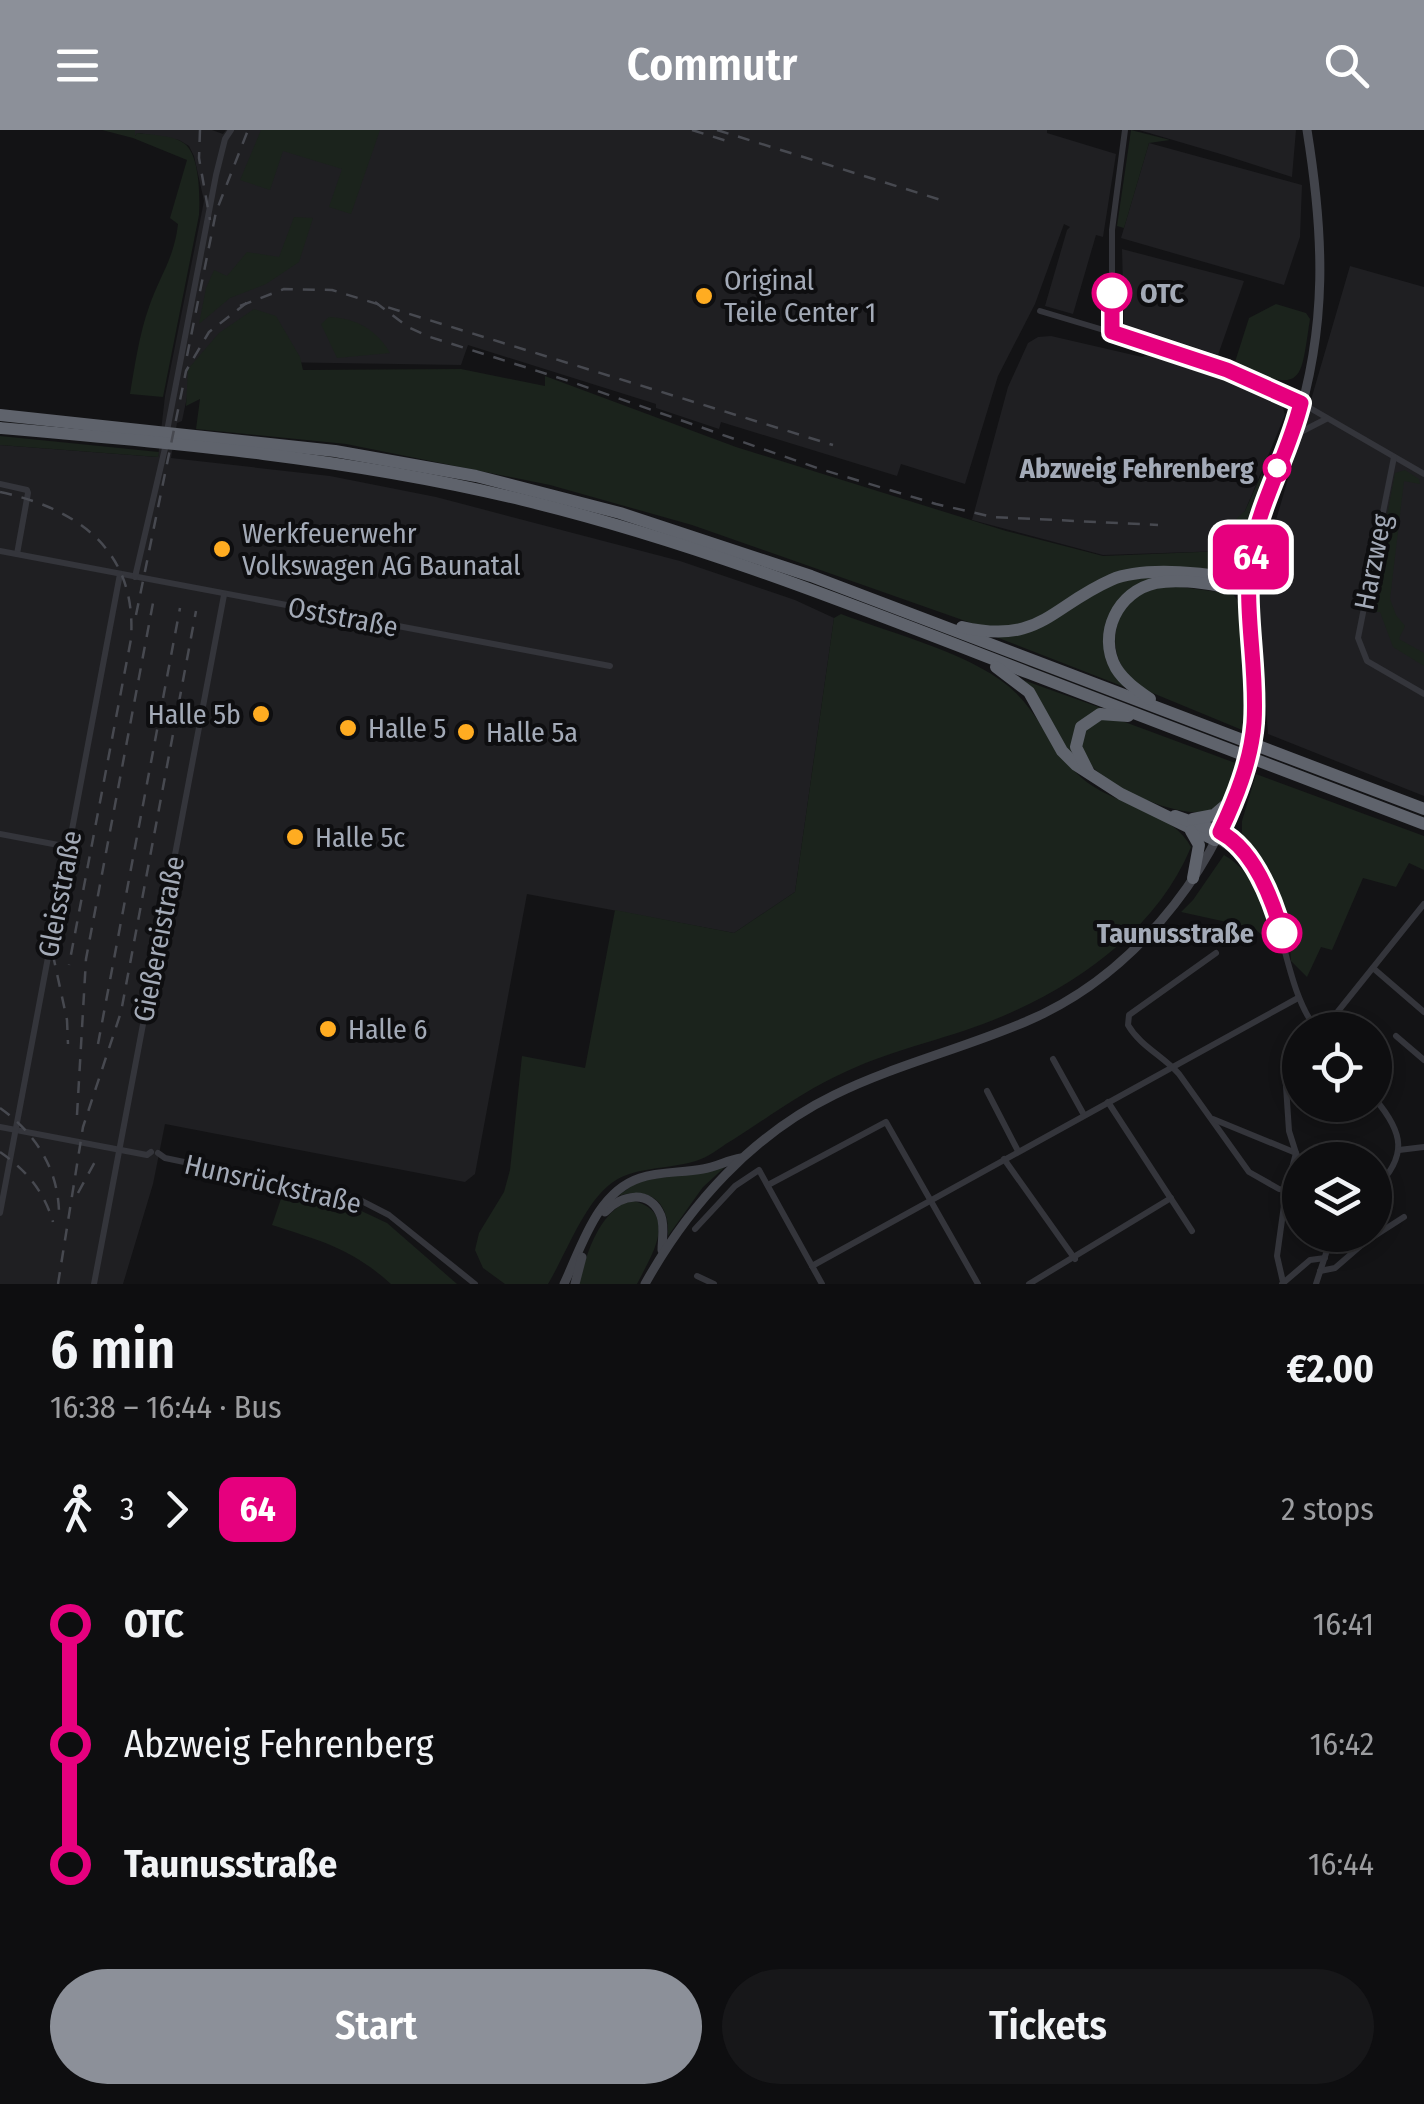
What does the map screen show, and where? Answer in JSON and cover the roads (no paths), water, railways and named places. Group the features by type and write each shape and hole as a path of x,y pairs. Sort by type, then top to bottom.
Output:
{"highway":[{"path":"0,415 190,440 420,478 606,522 760,571 1424,824"},
{"path":"0,428 142,434"},
{"path":"190,440 334,450 530,489 714,542 1424,809"},
{"path":"1220,577 1244,560 1252,546"},
{"path":"920,618 980,631 1014,631 1045,621 1106,582 1128,574 1220,577 1248,587"},
{"path":"1173,714 1132,686 1114,665 1109,638 1118,608 1135,592 1162,582 1248,587"},
{"path":"980,654 1028,692 1066,757 1093,777 1217,836"},
{"path":"1093,777 1076,747 1078,732 1085,722 1112,713 1153,720"},
{"path":"1190,824 1214,814 1235,796"},
{"path":"1190,824 1198,845 1192,878"}],"main road":[{"path":"645,1284 686,1218 744,1157 786,1124 832,1096 1028,1021 1104,976 1144,939 1192,878 1217,836 1242,780 1254,723 1248,587 1252,546 1291,438 1317,322 1322,272 1318,203 1306,130"},
{"path":"564,1284 593,1221 616,1192 636,1179 710,1168 744,1157"},
{"path":"575,1284 581,1258 598,1224 619,1199 646,1199 656,1208 664,1230 662,1253"}],"street":[{"path":"135,577 152,491 160,474 216,175 224,139 230,130"},
{"path":"1112,332 1112,230 1125,130"},
{"path":"1040,311 1227,370 1301,403 1424,474"},
{"path":"1291,438 1328,418"},
{"name":"Harzweg","path":"1394,457 1358,638 1367,660 1424,694"},
{"path":"0,484 28,493 17,554"},
{"name":"Oststraße","path":"0,551 610,666"},
{"name":"Gleisstraße","path":"0,1213 120,574"},
{"name":"Gießereistraße","path":"94,1284 224,594"},
{"path":"0,834 69,848"},
{"path":"1217,836 1237,842 1275,911 1286,964 1298,998 1308,1012"},
{"path":"1336,1012 1424,904"},
{"path":"1216,952 1127,1020 1130,1030 1173,1066 1249,1172 1282,1190"},
{"path":"1374,968 1424,1012"},
{"path":"812,1266 1298,998"},
{"path":"1396,1036 1424,1060"},
{"path":"1053,1060 1084,1115"},
{"path":"987,1091 1018,1151"},
{"path":"1108,1102 1192,1231"},
{"path":"1212,1119 1282,1150"},
{"path":"768,1185 886,1122 978,1284"},
{"path":"1392,1122 1399,1150 1392,1166"},
{"name":"Hunsrückstraße","path":"0,1127 356,1198 388,1215 475,1284"},
{"path":"1399,1150 1424,1147"},
{"path":"1004,1159 1075,1259"},
{"path":"695,1230 735,1186 759,1170 822,1284"},
{"path":"1029,1284 1171,1198"},
{"path":"1320,1272 1334,1268 1404,1218"},
{"path":"1282,1224 1278,1256 1282,1283"},
{"path":"1316,1284 1327,1252"},
{"path":"1282,1283 1310,1260 1325,1258"},
{"path":"697,1276 714,1284"}],"railway":[{"path":"200,130 199,158 210,220"},
{"path":"187,356 216,212 248,130"},
{"path":"692,130 730,142"},
{"path":"717,130 941,200"},
{"path":"240,306 284,289 332,290 833,445"},
{"path":"136,615 186,371 209,332 249,301"},
{"path":"375,302 408,327 430,337 820,469 936,504 993,517 1158,525"},
{"path":"0,492 55,510 97,539 113,558 124,581 130,608 131,639 69,965"},
{"path":"77,1115 86,959 153,603"},
{"path":"98,1044 180,608"},
{"path":"58,1284 83,1127 121,1012 196,611"},
{"path":"48,932 67,1020 68,1044"},
{"path":"0,1108 24,1129 42,1153 54,1181 59,1212"},
{"path":"0,1152 33,1182 53,1222"},
{"path":"78,1193 97,1158"}],"place":[{"name":"OTC","path":"1112,293"},
{"name":"Original Teile Center 1","path":"704,296"},
{"name":"Abzweig Fehrenberg","path":"1277,468"},
{"name":"Werkfeuerwehr Volkswagen AG Baunatal","path":"222,549"},
{"name":"Halle 5b","path":"261,714"},
{"name":"Halle 5","path":"348,728"},
{"name":"Halle 5a","path":"466,732"},
{"name":"Halle 5c","path":"295,837"},
{"name":"Taunusstraße","path":"1282,933"},
{"name":"Halle 6","path":"328,1029"}]}
